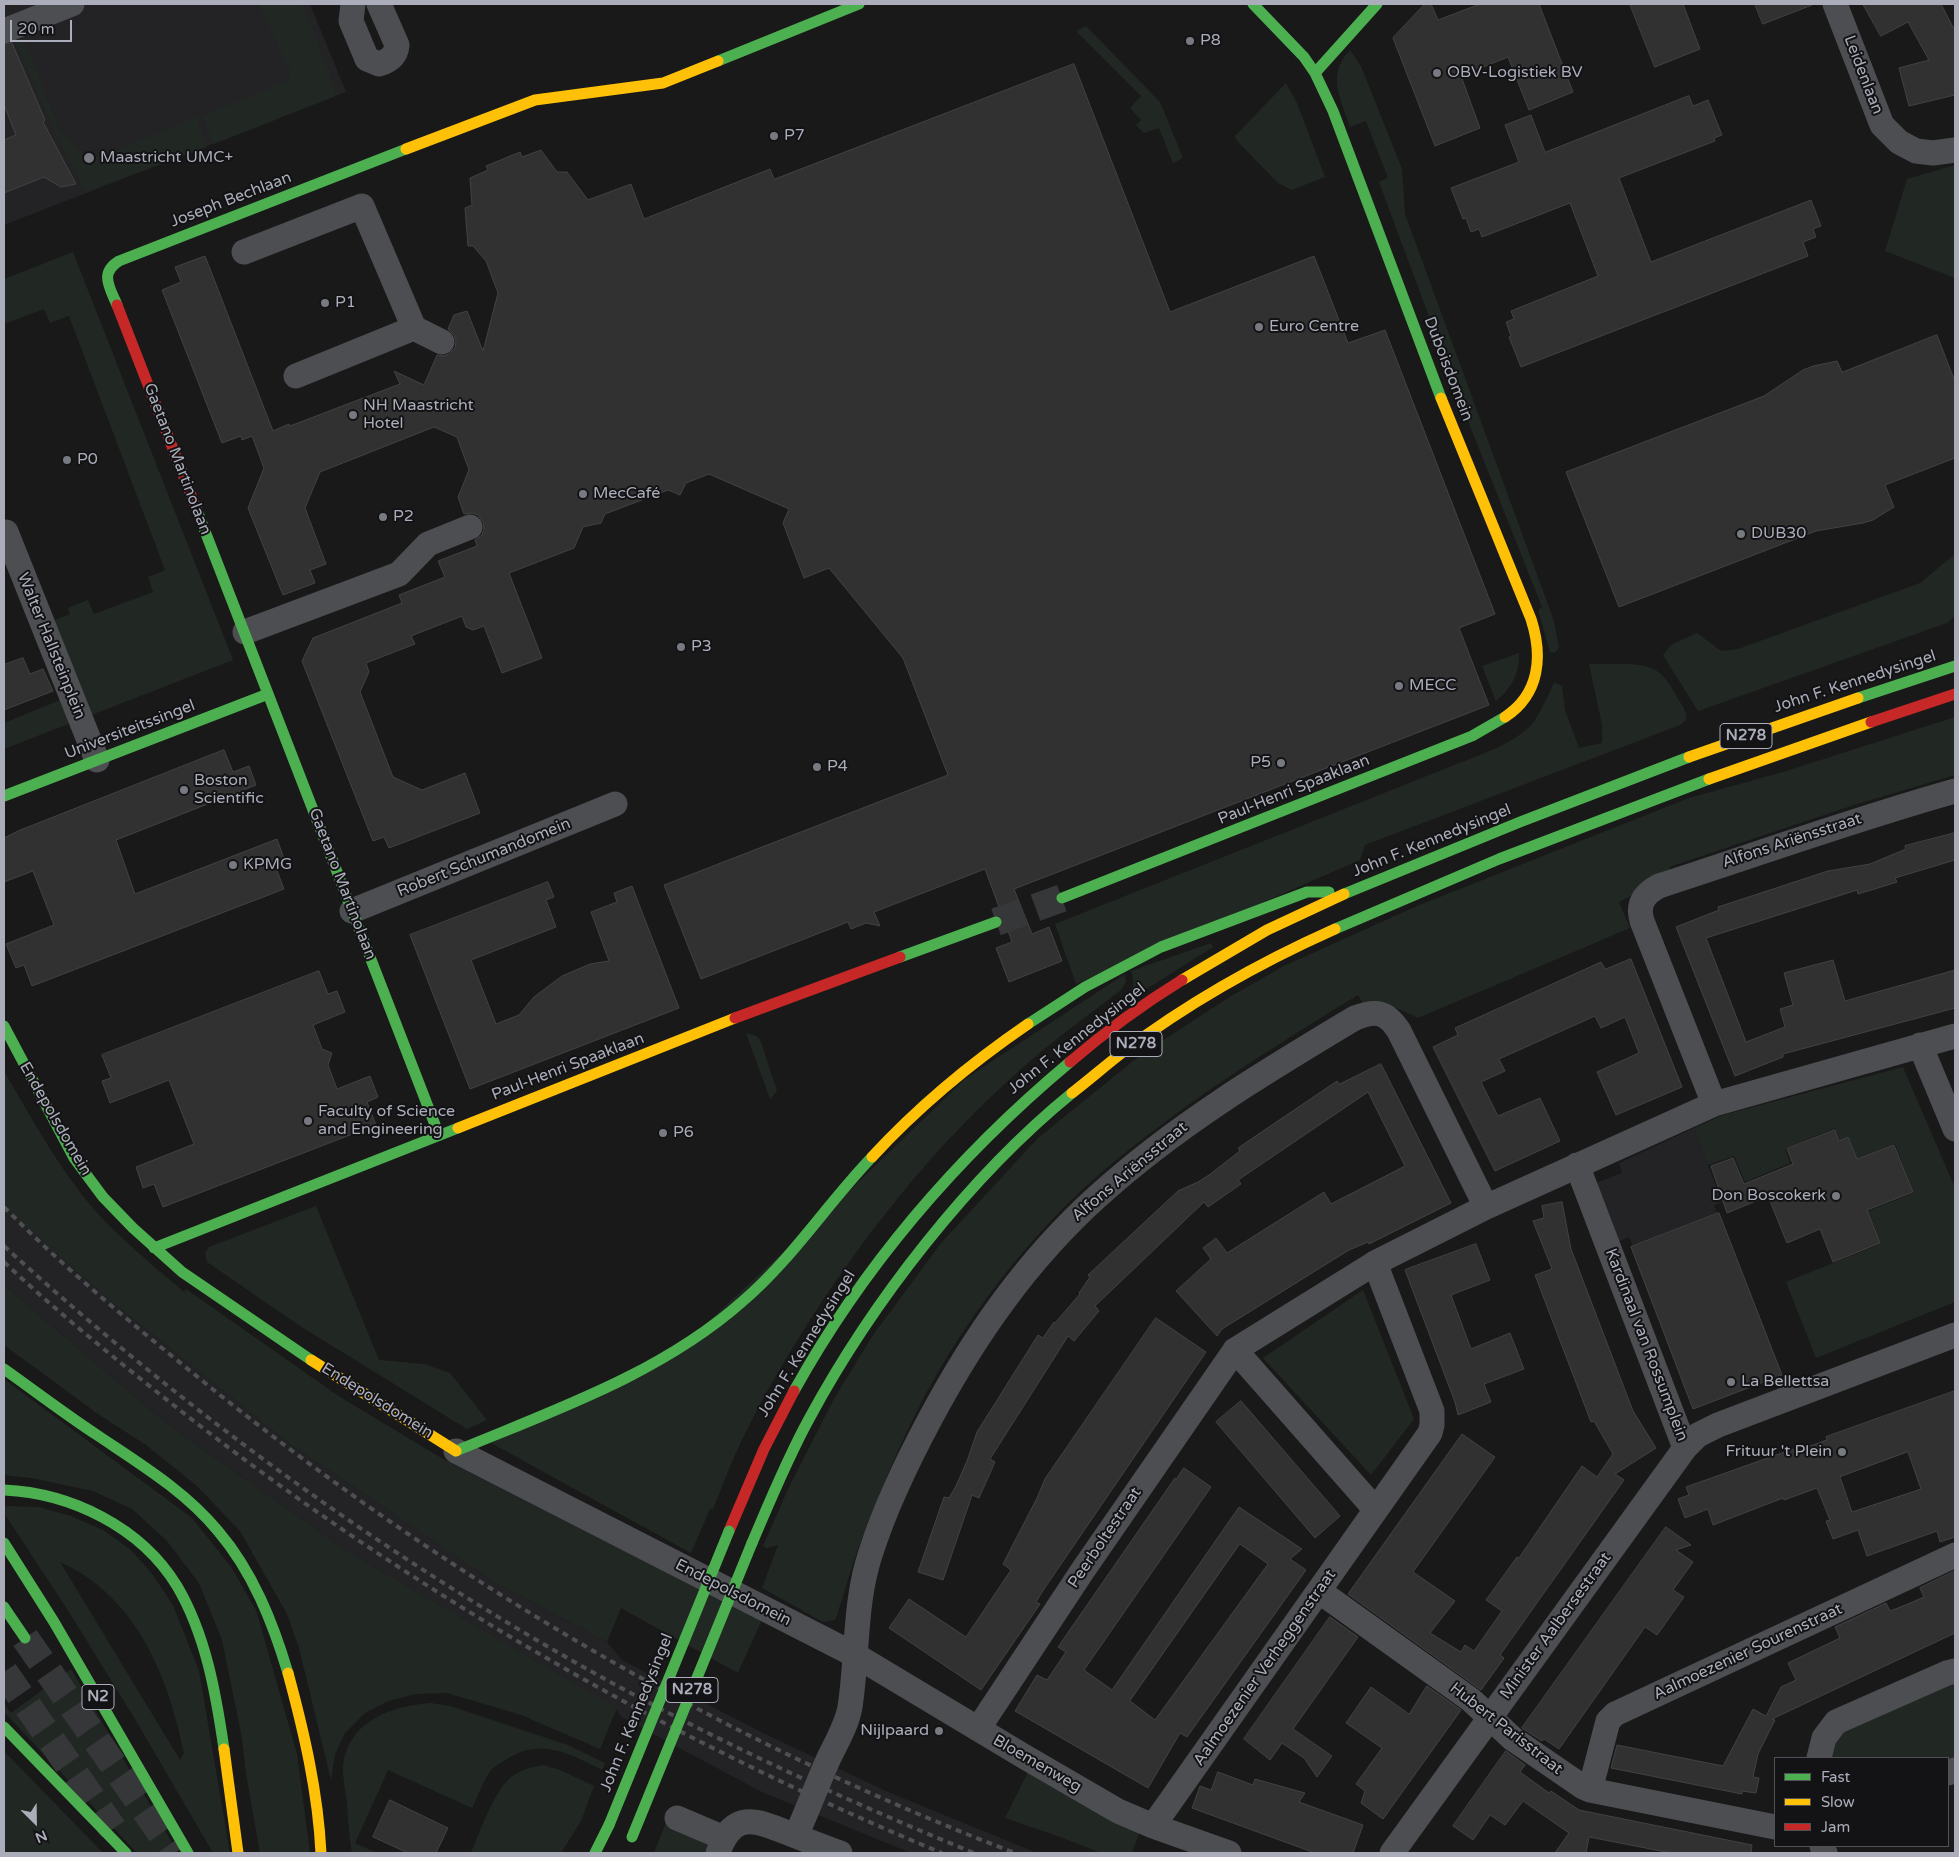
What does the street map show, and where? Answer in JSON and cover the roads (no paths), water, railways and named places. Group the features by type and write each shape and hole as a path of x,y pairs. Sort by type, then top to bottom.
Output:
{"main road":[{"name":"Joseph Bechlaan","path":"109,285 107,274 112,264 528,102 663,83 859,4"},
{"name":"Duboisdomein","path":"1254,4 1304,58 1315,73 1333,111 1469,468 1531,624 1538,653 1536,672 1528,696"},
{"path":"1315,73 1377,4"},
{"path":"1304,58 1315,47"},
{"name":"Gaetano Martinolaan","path":"109,285 439,1135"},
{"path":"1912,679 1934,660"},
{"name":"John F. Kennedysingel","path":"595,1853 609,1825 769,1438 829,1333 890,1246 952,1171 1009,1113 1044,1082 1106,1032 1157,996 1256,937 1344,895 1581,798 1770,727 1955,666"},
{"name":"Universiteitssingel","path":"4,796 268,694"},
{"name":"N278","path":"627,1849 752,1543 785,1467 820,1400 861,1334 921,1250 962,1201 1023,1138 1088,1080 1151,1033 1203,998 1258,966 1327,932 1571,831 1713,776 1955,694"},
{"name":"Paul-Henri Spaaklaan","path":"1062,898 1472,736 1510,716 1528,696"},
{"path":"456,1451 532,1420 623,1379 694,1339 723,1319 764,1283 835,1198 904,1124 975,1062 1069,997 1160,947 1307,892 1344,895"},
{"name":"Paul-Henri Spaaklaan","path":"154,1248 760,1008 996,922"},
{"name":"Endepolsdomein","path":"4,1026 82,1169 116,1211 154,1248 214,1296 456,1451"},
{"path":"4,1369 147,1468 196,1508 221,1534 236,1554 259,1593 283,1656 312,1776 318,1814 321,1853"},
{"path":"8,1490 52,1498 94,1512 111,1522 146,1549 173,1580 199,1634 211,1672 238,1853"},
{"name":"N2","path":"4,1543 54,1622 188,1853"},
{"path":"4,1607 25,1638"},
{"path":"4,1727 126,1853"}],"street":[{"path":"4,31 72,4"},
{"path":"353,4 350,17 360,44 367,59 379,64 392,58 397,45 379,4"},
{"name":"Leidenlaan","path":"1836,4 1882,125 1900,142 1916,151 1933,153 1955,150"},
{"path":"244,252 362,206 414,328 442,342"},
{"path":"296,376 414,328"},
{"path":"245,632 399,574 428,544 470,527"},
{"name":"Walter Hallsteinplein","path":"6,532 97,760"},
{"name":"Alfons Ariënsstraat","path":"1714,1104 1642,921 1640,907 1646,894 1659,886 1849,822 1955,791"},
{"name":"Robert Schumandomein","path":"352,911 615,804"},
{"name":"Alfons Ariënsstraat","path":"801,1843 848,1715 858,1610 870,1556 886,1510 905,1465 974,1341 1030,1266 1065,1226 1137,1162 1195,1118 1236,1090 1354,1018 1370,1013 1383,1014 1392,1021 1398,1030 1486,1207"},
{"path":"1375,1509 1235,1350 1375,1263 1486,1207 1714,1104 1955,1036"},
{"path":"1920,1045 1955,1129"},
{"name":"Kardinaal van Rossumplein","path":"1577,1165 1685,1448 1698,1435 1718,1425 1955,1335"},
{"name":"Aalmoezenier Verheggenstraat","path":"1153,1826 1430,1433 1432,1411 1375,1263"},
{"name":"Peerboltestraat","path":"978,1729 1083,1570 1235,1350"},
{"name":"Minister Aalbersestraat","path":"1392,1853 1685,1448"},
{"name":"Endepolsdomein","path":"456,1451 855,1655"},
{"name":"Aalmoezenier Sourenstraat","path":"1590,1790 1608,1721 1615,1714 1955,1555"},
{"name":"Hubert Parisstraat","path":"1320,1591 1471,1700 1521,1744 1577,1784 1590,1790 1774,1827"},
{"name":"Bloemenweg","path":"855,1655 1118,1811 1153,1826 1229,1853"},
{"path":"1819,1757 1824,1738 1836,1722 1955,1671"},
{"path":"677,1818 721,1845 728,1831 735,1825 750,1821 766,1824 801,1843 840,1853"}],"tunnel":[{"path":"996,922 1062,898"},
{"path":"25,1638 175,1853"},
{"path":"4,1672 113,1829"}],"railway":[{"path":"4,1207 77,1276 205,1383 298,1455 393,1524 491,1589 592,1650 694,1707 799,1760 906,1809 1015,1853"},
{"path":"4,1246 144,1367 217,1424 291,1479 444,1583 523,1632 603,1678 694,1726 832,1792 974,1853"},
{"path":"4,1262 101,1347 252,1465 344,1531 439,1593 536,1652 635,1707 735,1759 838,1808 942,1853"}],"place":[{"name":"P8","path":"1190,41"},
{"name":"OBV-Logistiek BV","path":"1437,73"},
{"name":"P7","path":"774,136"},
{"name":"Maastricht UMC+","path":"89,158"},
{"name":"P1","path":"325,303"},
{"name":"Euro Centre","path":"1259,327"},
{"name":"NH Maastricht Hotel","path":"353,415"},
{"name":"P0","path":"67,460"},
{"name":"MecCafé","path":"583,494"},
{"name":"P2","path":"383,517"},
{"name":"DUB30","path":"1741,534"},
{"name":"P3","path":"681,647"},
{"name":"MECC","path":"1399,686"},
{"name":"P5","path":"1281,763"},
{"name":"P4","path":"817,767"},
{"name":"Boston Scientific","path":"184,790"},
{"name":"KPMG","path":"233,865"},
{"name":"Faculty of Science and Engineering","path":"308,1121"},
{"name":"P6","path":"663,1133"},
{"name":"Don Boscokerk","path":"1836,1196"},
{"name":"La Bellettsa","path":"1731,1382"},
{"name":"Frituur 't Plein","path":"1842,1452"},
{"name":"Nijlpaard","path":"939,1731"}]}
